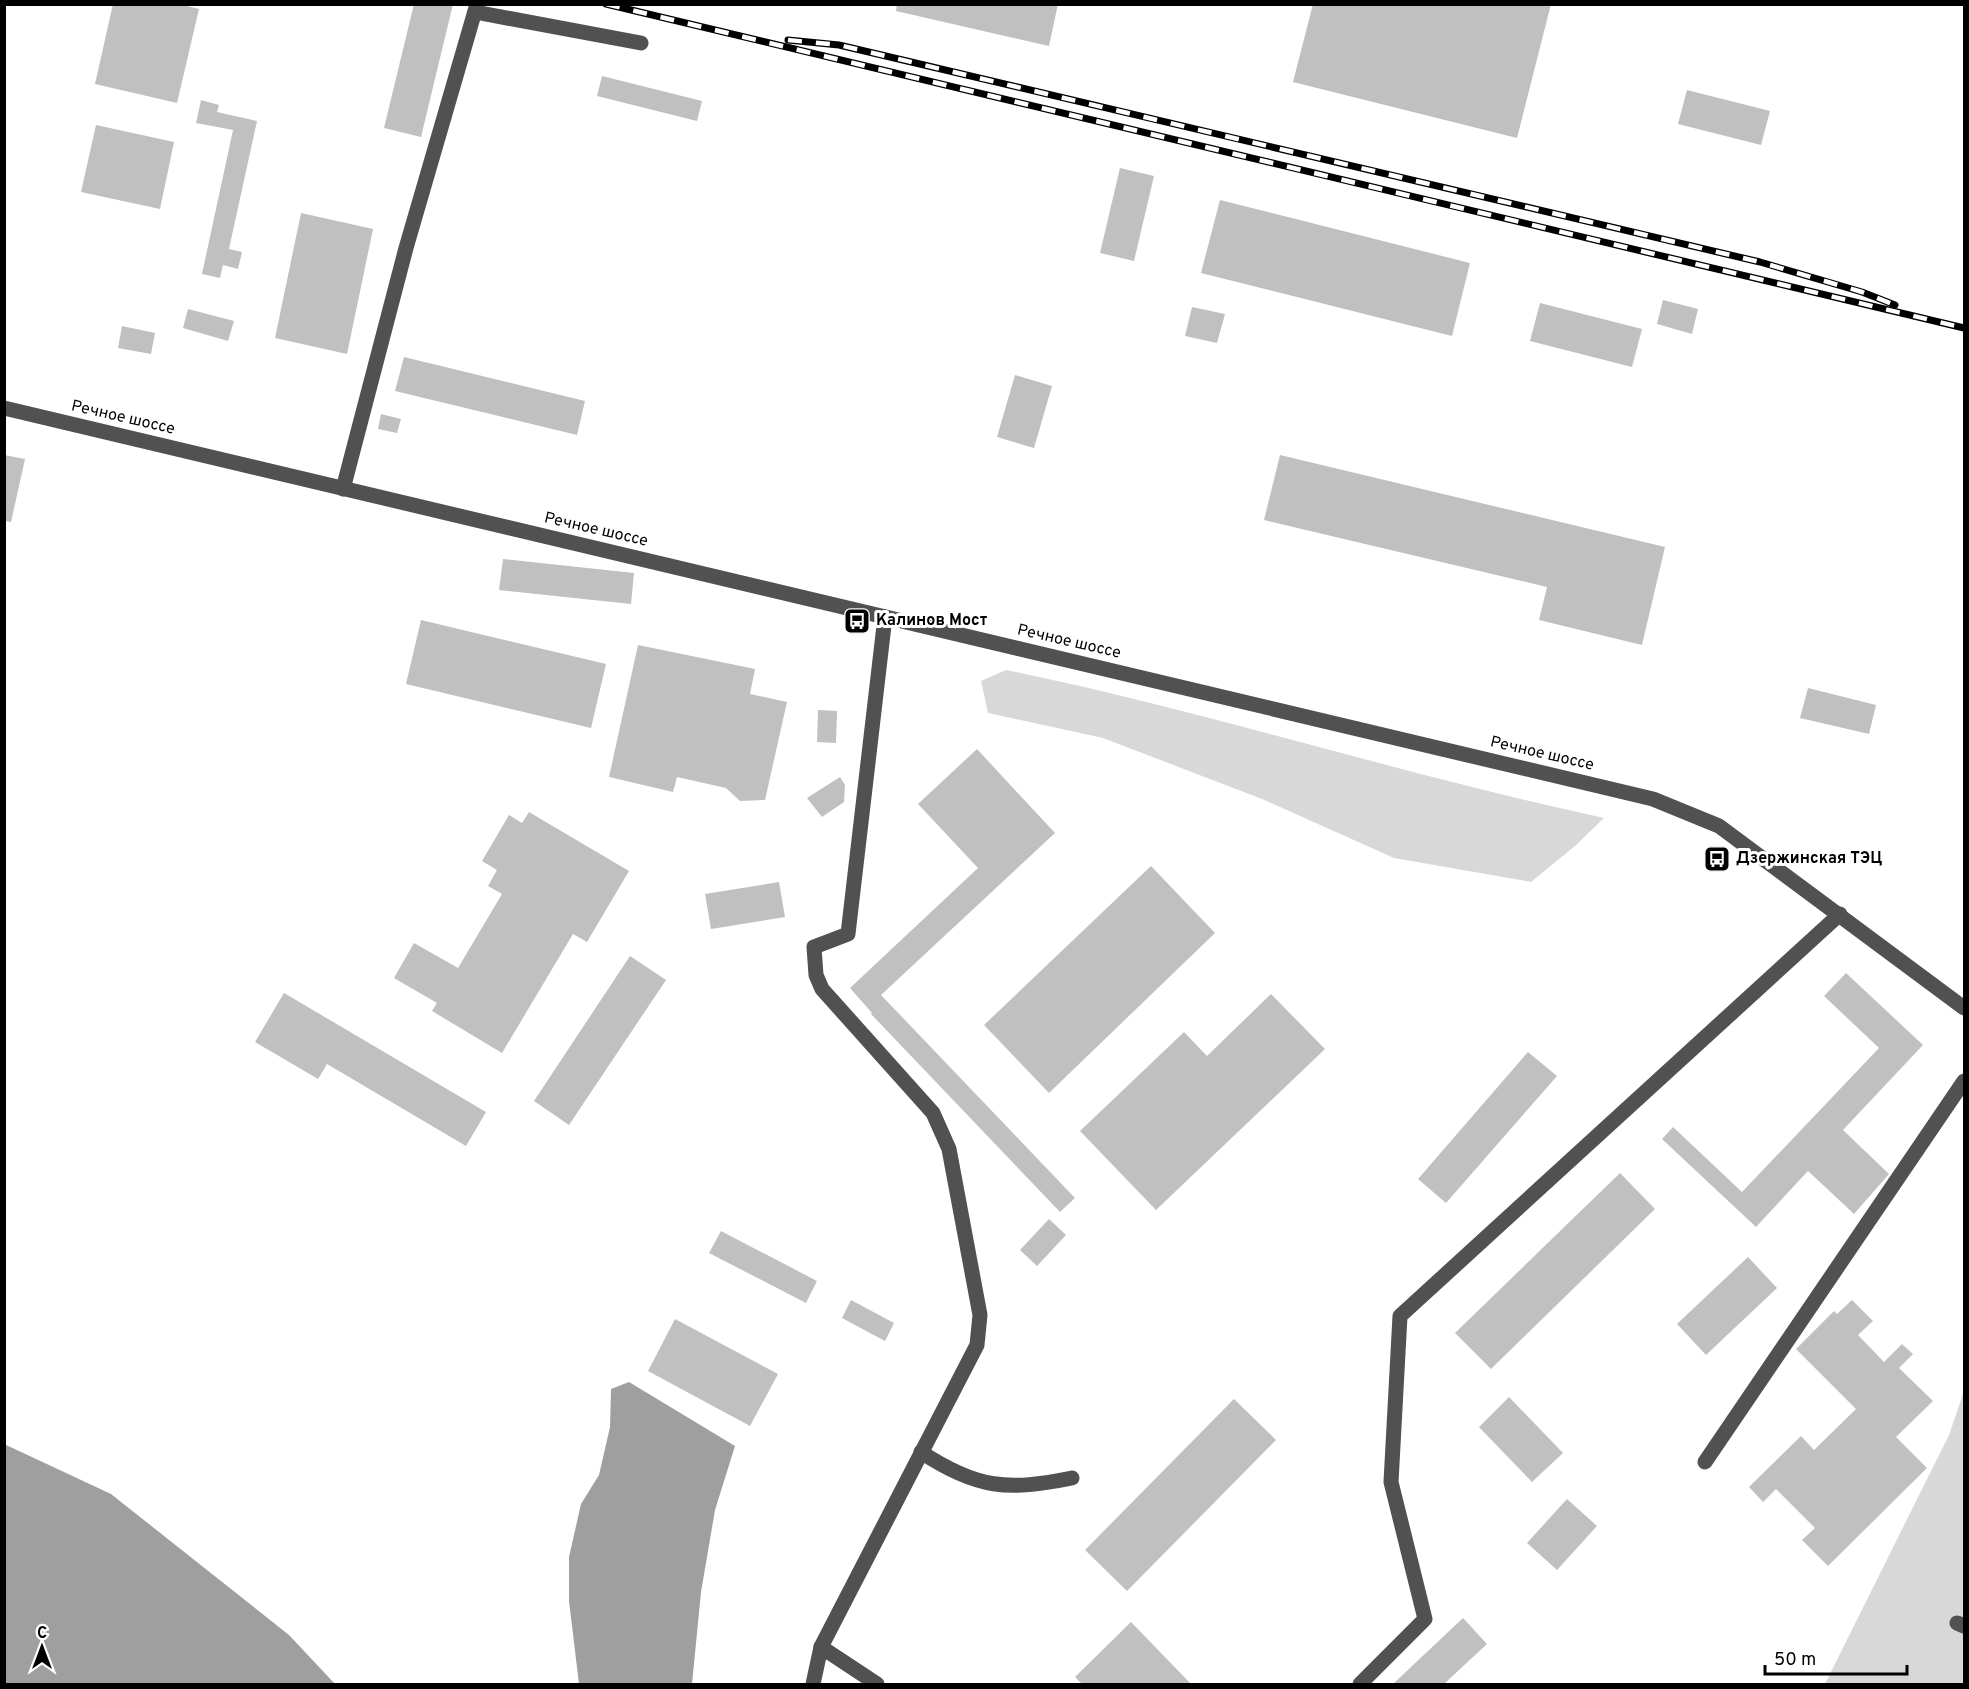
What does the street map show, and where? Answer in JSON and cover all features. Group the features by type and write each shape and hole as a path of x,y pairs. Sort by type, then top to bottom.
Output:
{"street":[{"path":"343,489 406,248 476,8 641,43"},
{"name":"Речное шоссе","path":"4,408 1653,799 1719,826 1965,1008"},
{"path":"813,1684 821,1647 976,1345 980,1315 949,1149 933,1113 822,989 816,975 814,947 848,934 885,617"},
{"path":"1360,1684 1425,1619 1391,1482 1400,1317 1840,914"},
{"path":"1705,1462 1965,1081"},
{"path":"921,1452 949,1471 973,1481 1000,1486 1035,1486 1072,1478"},
{"path":"821,1647 877,1684"}],"shaded area":[{"path":"1006,670 1156,704 1454,782 1604,818 1575,846 1531,882 1394,858 1262,799 1103,738 988,713 981,681"},
{"path":"629,1382 735,1446 715,1510 701,1592 692,1684 579,1684 569,1601 569,1557 581,1504 599,1475 610,1427 611,1389"},
{"path":"1964,1391 1964,1684 1825,1684 1949,1435"},
{"path":"4,1444 111,1494 289,1635 335,1684 5,1684"}],"building":[{"path":"113,4 179,4 199,9 177,103 95,84"},
{"path":"414,4 453,4 421,137 384,128"},
{"path":"897,4 1058,4 1049,46 896,11"},
{"path":"1313,4 1551,4 1517,138 1293,82"},
{"path":"602,76 702,101 697,121 597,96"},
{"path":"1687,90 1770,111 1761,145 1678,124"},
{"path":"201,100 219,105 217,112 257,121 229,249 242,252 238,269 223,265 220,278 202,274 233,130 196,123"},
{"path":"96,125 174,142 160,209 81,192"},
{"path":"1120,168 1154,176 1134,261 1100,253"},
{"path":"1220,200 1470,263 1452,336 1201,273"},
{"path":"301,213 373,229 347,354 275,338"},
{"path":"1663,300 1698,309 1692,334 1657,324"},
{"path":"1540,303 1642,329 1632,367 1530,341"},
{"path":"1192,307 1225,314 1217,343 1185,336"},
{"path":"188,309 234,321 228,341 183,328"},
{"path":"122,326 155,333 151,354 118,348"},
{"path":"404,357 585,401 577,435 395,391"},
{"path":"1015,375 1052,386 1034,448 997,437"},
{"path":"381,414 401,419 397,433 378,429"},
{"path":"4,455 25,459 11,522 4,521"},
{"path":"1280,455 1665,547 1642,645 1539,620 1547,587 1264,520"},
{"path":"503,559 634,573 631,604 499,590"},
{"path":"421,620 606,664 591,728 406,684"},
{"path":"638,645 755,669 750,694 787,702 765,800 740,801 726,788 677,777 673,792 609,777"},
{"path":"1808,688 1876,705 1869,734 1800,718"},
{"path":"818,710 837,711 836,743 817,742"},
{"path":"977,749 1055,833 881,995 1075,1198 1060,1212 871,1014 850,988 978,868 918,804"},
{"path":"840,777 845,785 844,802 822,817 807,798"},
{"path":"529,812 629,871 587,942 573,934 502,1053 432,1011 437,1003 394,978 414,943 458,968 502,894 488,886 497,870 482,861 509,815 522,823"},
{"path":"1151,866 1215,933 1049,1093 984,1025"},
{"path":"779,882 785,917 711,929 705,894"},
{"path":"630,956 666,980 569,1125 534,1101"},
{"path":"1846,973 1923,1045 1843,1130 1889,1174 1854,1214 1808,1171 1756,1227 1662,1139 1673,1127 1742,1192 1879,1048 1824,996"},
{"path":"284,993 486,1112 466,1146 327,1064 318,1079 255,1042"},
{"path":"1271,994 1325,1049 1156,1210 1080,1131 1184,1032 1207,1056"},
{"path":"1528,1052 1557,1076 1446,1203 1418,1179"},
{"path":"1620,1173 1655,1209 1491,1369 1455,1333"},
{"path":"1049,1219 1066,1235 1037,1266 1020,1250"},
{"path":"721,1231 817,1281 806,1303 709,1253"},
{"path":"1748,1257 1777,1288 1706,1355 1677,1324"},
{"path":"851,1300 894,1323 885,1341 842,1318"},
{"path":"1852,1300 1873,1321 1858,1335 1884,1362 1902,1344 1913,1354 1899,1368 1933,1401 1896,1437 1927,1468 1828,1566 1802,1540 1815,1528 1776,1489 1763,1502 1749,1487 1801,1436 1814,1450 1856,1409 1796,1349 1834,1311 1837,1314"},
{"path":"675,1319 778,1374 750,1426 648,1371"},
{"path":"1509,1397 1563,1453 1532,1482 1479,1427"},
{"path":"1234,1399 1276,1440 1127,1591 1085,1550"},
{"path":"1567,1499 1597,1526 1557,1570 1527,1543"},
{"path":"1463,1618 1487,1644 1444,1684 1393,1684"},
{"path":"1131,1622 1191,1684 1082,1684 1075,1677"}],"railway":[{"path":"606,4 1964,328"},
{"path":"788,40 839,45 1760,262 1862,292 1895,305"}],"place":[{"name":"Калинов Мост","path":"857,621"},
{"name":"Дзержинская ТЭЦ","path":"1717,859"}]}
